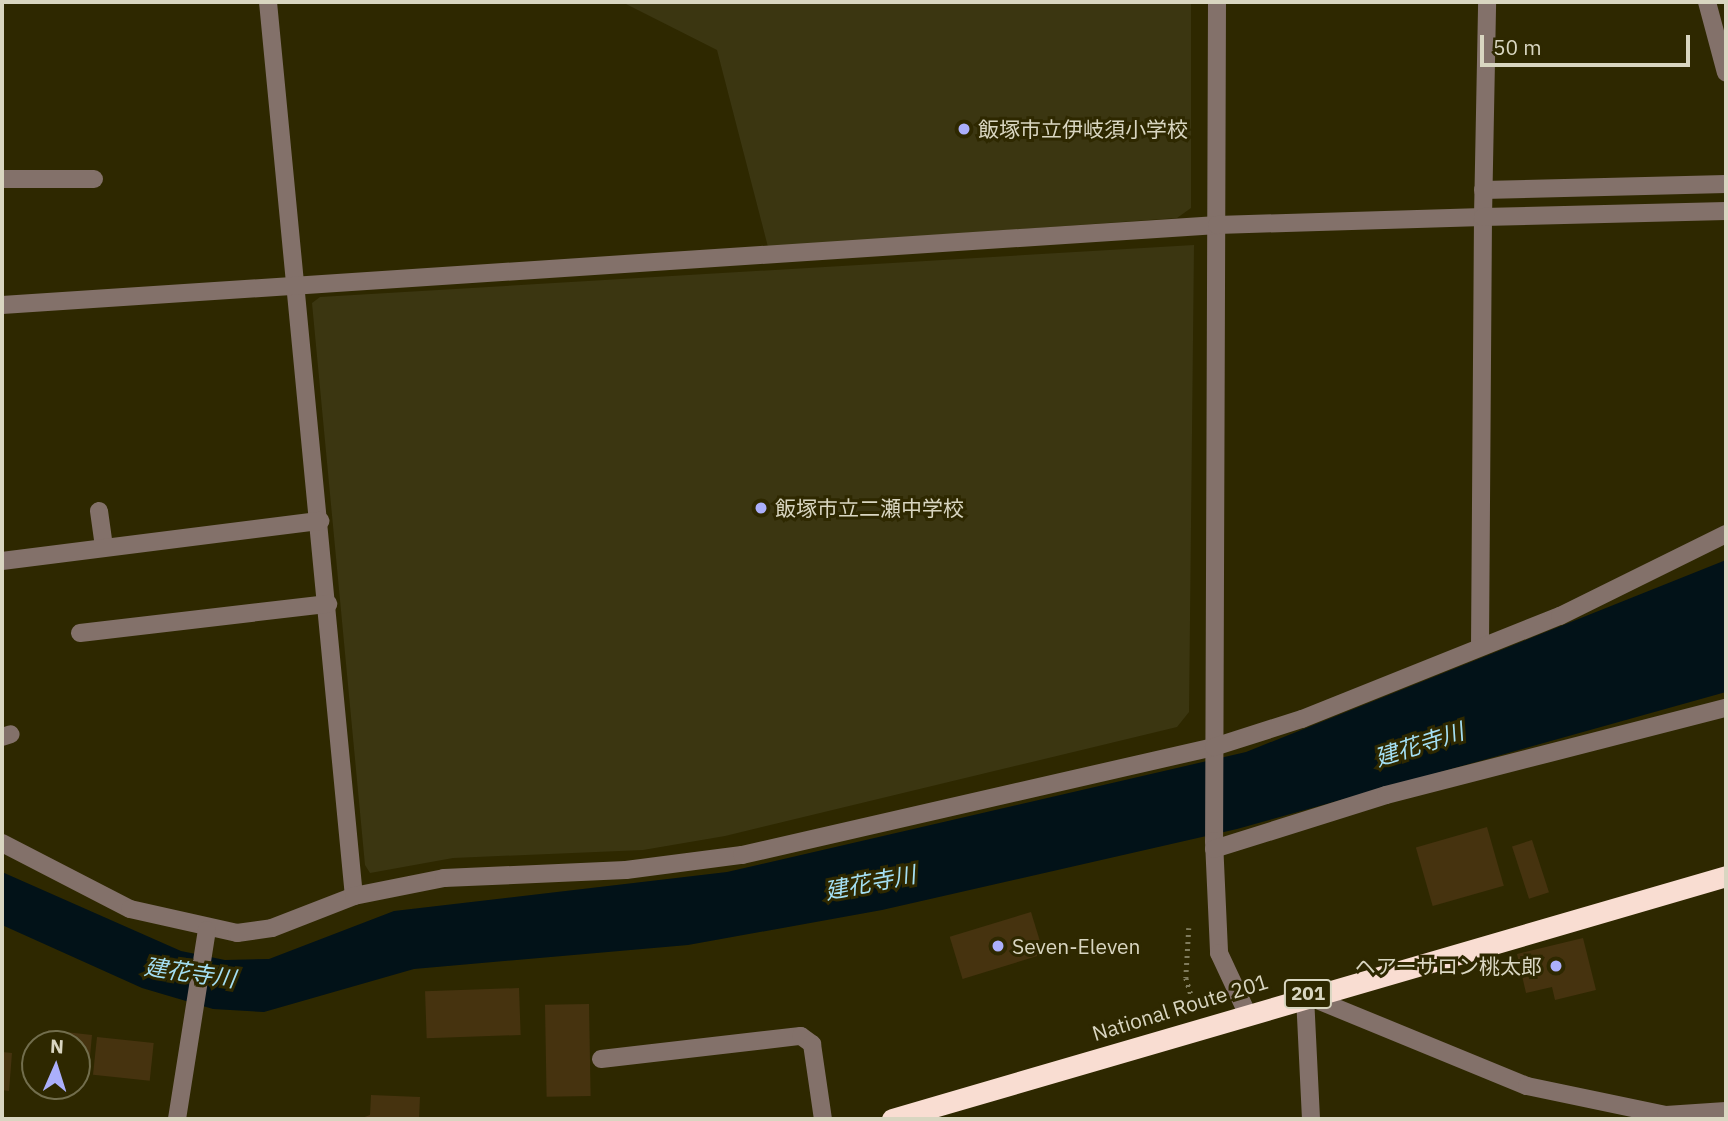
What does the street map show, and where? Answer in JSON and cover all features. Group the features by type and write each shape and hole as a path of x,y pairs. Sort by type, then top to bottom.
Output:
{"highway":[{"name":"National Route 201","path":"892,1119 1246,1011 1726,876"}],"street":[{"path":"268,2 299,286 354,896"},
{"path":"1217,2 1214,845 1219,953 1246,1011"},
{"path":"1479,647 1482,217 1487,2"},
{"path":"1707,2 1726,73"},
{"path":"2,179 94,179"},
{"path":"1483,190 1726,184"},
{"path":"2,305 1217,225 1726,211"},
{"path":"99,511 104,548"},
{"path":"2,561 320,522"},
{"path":"2,843 130,909 207,930 272,928 354,896 444,878 626,870 742,855 1214,751 1302,719 1560,616 1726,534"},
{"path":"80,633 328,604"},
{"path":"1214,845 1386,795 1726,708"},
{"path":"177,1119 207,930"},
{"path":"1311,1119 1305,995 1527,1086 1666,1115 1720,1114"},
{"path":"601,1059 801,1036 813,1044 824,1119"}],"path":[{"path":"1186,978 1189,928"}],"shaded area":[{"name":"飯塚市立伊岐須小学校","path":"622,2 1191,2 1191,208 1177,218 768,247 717,50"},
{"name":"飯塚市立二瀬中学校","path":"1194,245 1189,712 1177,727 725,836 643,850 453,858 370,873 365,865 312,303 320,297"}],"water":[{"name":"建花寺川","path":"1726,560 1726,692 1237,829 882,910 688,945 414,969 264,1012 213,1009 142,988 2,925 2,872 181,951 225,960 269,959 394,911 727,872 1246,752"}],"building":[{"path":"1487,827 1504,886 1433,906 1416,847"},
{"path":"1532,840 1549,892 1529,899 1512,846"},
{"path":"1031,912 1044,954 963,979 950,937"},
{"path":"1583,938 1596,990 1555,1000 1552,987 1526,993 1517,954"},
{"path":"519,988 521,1035 427,1038 425,991"},
{"path":"589,1004 591,1096 547,1097 545,1005"},
{"path":"97,1037 154,1043 150,1081 93,1075"},
{"path":"2,1052 12,1053 9,1091 2,1090"},
{"path":"371,1095 420,1097 419,1119 359,1119 370,1115"}],"place":[{"name":"飯塚市立伊岐須小学校","path":"964,129"},
{"name":"飯塚市立二瀬中学校","path":"761,508"},
{"name":"Seven-Eleven","path":"998,946"},
{"name":"ヘアーサロン桃太郎","path":"1556,966"}]}
